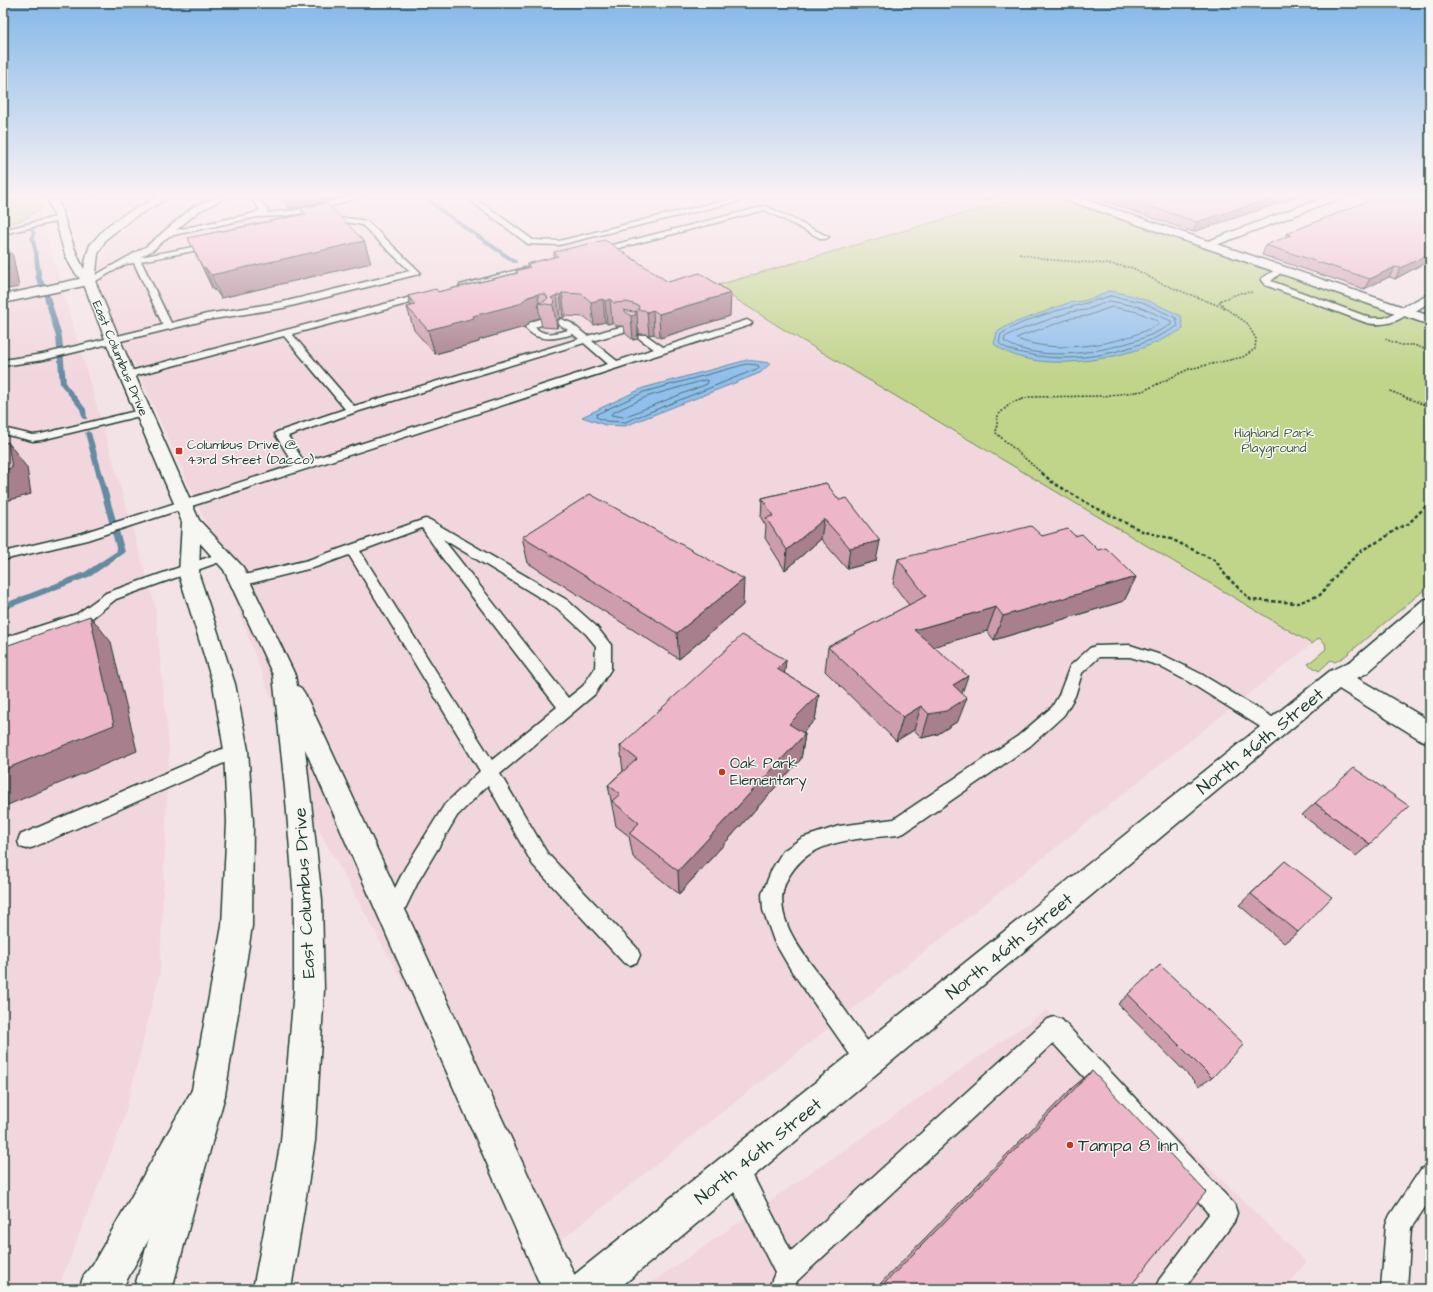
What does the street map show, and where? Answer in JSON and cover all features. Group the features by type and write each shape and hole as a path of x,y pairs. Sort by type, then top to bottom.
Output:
{"main road":[{"name":"East Columbus Drive","path":"70,255 79,271 89,281 127,375 188,514 233,567 284,675 298,788 308,900 309,990 298,1141 272,1289"},
{"path":"3,299 89,281 92,255"},
{"path":"1237,255 1430,321"},
{"path":"1404,312 1430,297"},
{"name":"East Columbus Drive","path":"153,1289 208,1095 237,926 240,822 236,750 224,684 188,575 188,514"},
{"name":"North 46th Street","path":"588,1289 1338,677 1359,667 1430,605"},
{"path":"284,675 562,1289"},
{"path":"1338,677 1430,733"},
{"path":"98,1289 107,1278 208,1095"}],"lane":[{"path":"89,281 137,255"},
{"path":"126,262 165,255"},
{"path":"3,364 75,349 221,314 283,305 416,272 398,255"},
{"path":"137,261 168,326"},
{"path":"454,289 546,265"},
{"path":"1280,270 1265,280 1268,283 1370,321 1381,322 1390,320 1404,312"},
{"path":"127,375 439,293"},
{"path":"544,320 535,323 530,327 532,331 537,334 560,335 574,330"},
{"path":"561,322 574,330 615,365"},
{"path":"3,556 82,538 131,521 188,514 301,467 748,323"},
{"path":"301,467 281,434 352,410 584,340 627,328 635,331"},
{"path":"286,333 352,410"},
{"path":"644,337 661,350"},
{"path":"3,430 33,438 41,437 144,412"},
{"path":"240,582 311,564 425,523"},
{"path":"392,914 412,874 451,810 490,772 568,709 589,690 603,669 604,645 562,604 425,523"},
{"path":"425,523 450,558 568,709"},
{"path":"352,550 490,772 540,859 630,955"},
{"path":"3,644 82,618 111,596 223,556"},
{"path":"868,1061 798,963 781,934 773,910 772,894 779,875 790,857 809,844 839,834 898,827 1024,741 1058,711 1067,696 1075,670 1095,652 1130,651 1162,661 1195,678 1276,728"},
{"path":"27,841 236,750"},
{"path":"736,1169 784,1281 1054,1028 1225,1213 1168,1289"},
{"path":"1394,1289 1398,1224 1430,1178"}],"path":[{"path":"1026,255 1052,260 1110,264 1133,268 1160,283 1225,308 1247,323 1256,339 1255,349 1243,357 1189,369 1143,391 1103,396 1028,397 1011,403 998,415 996,433 1052,482 1094,507 1142,531 1169,538 1216,561 1226,576 1251,600 1298,603 1320,595 1339,572 1362,550 1383,539 1398,528 1408,524 1430,502"},
{"path":"1390,391 1430,407"}],"shaded area":[{"path":"3,255 53,255 155,605 169,747 160,972 123,1122 58,1289 3,1289"},
{"name":"Oak Park Elementary","path":"103,255 821,255 716,286 783,329 1312,644 550,1249 298,792 291,752 208,528 135,364 125,353 95,278"},
{"path":"1047,1010 1306,1262 1286,1289 642,1289"}],"green space":[{"name":"Highland Park Playground","path":"820,255 1224,255 1430,326 1430,585 1344,657 1335,662 1331,660 1319,671 1308,664 1326,649 1325,643 1319,638 1312,644 783,329 715,286"}],"water":[{"path":"1108,291 1127,294 1146,300 1181,316 1183,329 1137,350 1114,356 1078,361 1041,361 1024,358 1008,353 994,344 997,332 1011,324 1068,303 1097,297"},
{"path":"747,360 771,363 760,373 625,426 605,425 582,417 643,388"}],"building":[{"path":"3,255 5,255 8,270 3,271"},
{"path":"197,255 300,255 211,275 205,267 203,268"},
{"path":"628,255 668,282 700,273 731,293 659,314 653,310 647,312 644,310 638,310 639,306 627,302 614,303 610,299 591,302 582,294 562,293 551,298 555,302 553,305 538,303 545,301 548,298 545,294 538,294 528,297 519,304 428,330 407,307 415,305 408,296 436,289 438,292 518,273 516,271 530,267 527,264 558,256"},
{"path":"1297,255 1426,255 1401,268 1395,267 1370,279"},
{"path":"623,310 633,312 637,311 635,313 636,315 631,316"},
{"path":"8,442 12,468 3,470 3,444"},
{"path":"826,483 839,500 847,498 880,541 850,548 824,519 787,550 766,518 773,516 762,498"},
{"path":"590,494 744,579 677,633 522,537"},
{"path":"1031,526 1042,536 1068,529 1075,536 1082,534 1098,550 1106,548 1136,577 1003,616 996,607 914,630 968,676 953,685 967,698 946,711 929,714 921,706 903,717 828,647 926,596 898,559"},
{"path":"90,616 114,725 3,770 3,647"},
{"path":"742,635 786,660 777,669 819,694 789,724 805,734 678,871 629,833 639,823 612,801 620,794 608,785 637,759 620,746"},
{"path":"1354,768 1409,806 1370,844 1315,803"},
{"path":"1285,861 1332,897 1298,932 1251,894"},
{"path":"1160,965 1244,1044 1212,1078 1128,994"},
{"name":"Tampa 8 Inn","path":"1092,1071 1206,1192 1128,1289 879,1289"}],"waterway":[{"path":"36,255 39,279 45,290 59,337 63,384 83,409 85,418"},
{"path":"506,255 515,262"},
{"path":"3,607 88,574 121,552 88,433"}],"place":[{"name":"Columbus Drive @ 43rd Street (Dacco)","path":"179,451"},
{"name":"Oak Park Elementary","path":"722,772"},
{"name":"Tampa 8 Inn","path":"1070,1145"}]}
